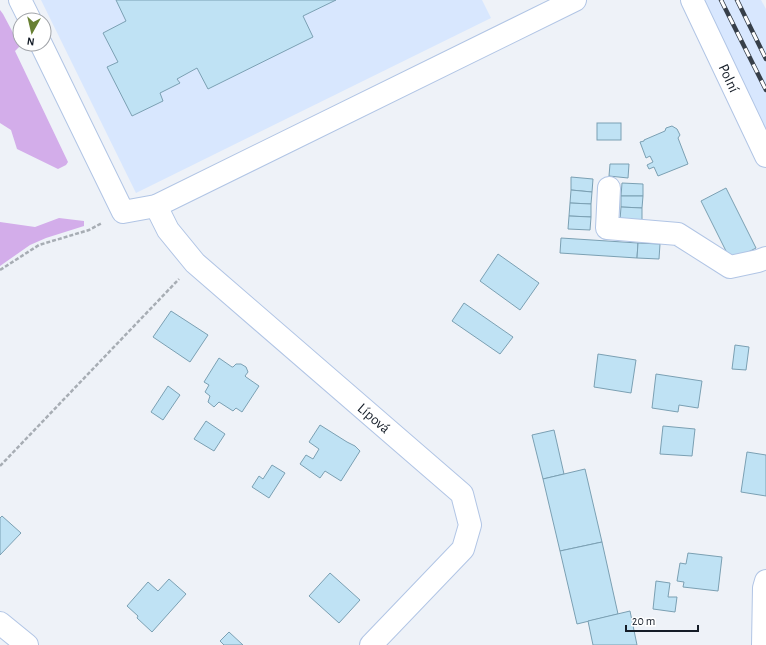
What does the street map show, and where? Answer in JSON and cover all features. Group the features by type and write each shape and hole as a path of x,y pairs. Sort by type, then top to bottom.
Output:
{"street":[{"path":"20,0 26,12"},
{"path":"45,52 123,212 156,206 575,0"},
{"name":"Polní","path":"692,0 766,156"},
{"path":"609,188 607,228 678,234 730,267 766,258"},
{"name":"Lípová","path":"156,206 168,230 195,263 462,494 470,525 463,549 372,645"},
{"path":"763,645 764,588 766,582"},
{"path":"0,623 27,645"}],"path":[{"path":"0,270 39,245 89,230 123,212"},
{"path":"0,466 195,263"}],"shaded area":[{"path":"41,0 482,0 491,18 136,193 52,22 52,12 47,12"},
{"path":"699,0 761,0 766,9 766,135"},
{"path":"0,10 12,31 12,52 15,52 68,162 66,165 58,169 17,149 11,130 0,123"},
{"path":"59,218 84,221 84,226 46,238 30,245 0,266 0,222 35,227"}],"building":[{"path":"116,0 336,0 303,16 313,37 208,89 197,68 177,79 180,83 160,93 163,101 132,116 107,67 118,62 103,33 126,21"},
{"path":"597,123 621,123 621,140 597,140"},
{"path":"672,126 677,129 680,135 678,138 688,164 658,176 654,167 649,169 647,165 653,162 650,156 646,158 640,142 665,131 666,128"},
{"path":"610,164 629,164 628,178 609,176"},
{"path":"571,177 593,179 592,192 571,190"},
{"path":"622,183 643,184 643,196 621,196"},
{"path":"726,188 756,248 731,261 701,201"},
{"path":"571,190 592,192 591,204 570,203"},
{"path":"621,196 643,196 642,208 621,207"},
{"path":"570,203 591,204 591,217 569,216"},
{"path":"621,207 642,208 642,220 620,220"},
{"path":"569,216 591,217 590,230 568,229"},
{"path":"561,238 638,243 637,258 560,253"},
{"path":"638,243 660,244 659,259 637,258"},
{"path":"498,254 539,283 520,310 480,281"},
{"path":"464,303 513,337 500,354 452,321"},
{"path":"171,311 208,335 190,362 153,337"},
{"path":"735,345 749,347 746,370 732,369"},
{"path":"598,354 636,360 631,393 594,387"},
{"path":"219,358 232,367 236,364 241,364 246,367 248,372 245,376 259,386 242,412 236,408 233,411 219,402 214,407 208,402 210,396 205,392 209,385 204,382"},
{"path":"656,374 702,381 698,408 679,405 678,412 652,408"},
{"path":"168,386 180,395 163,420 151,412"},
{"path":"206,421 225,434 214,451 194,439"},
{"path":"320,425 355,446 360,451 341,481 325,471 320,478 300,464 306,455 313,459 319,449 309,442"},
{"path":"663,426 695,429 692,456 660,454"},
{"path":"554,430 564,474 543,479 532,435"},
{"path":"747,452 766,455 766,496 741,492"},
{"path":"272,465 285,473 269,498 252,487 259,476 263,479"},
{"path":"585,469 602,542 560,551 543,479"},
{"path":"2,516 21,533 0,555 0,518"},
{"path":"602,542 618,614 577,624 560,551"},
{"path":"688,553 722,557 718,591 683,587 684,582 677,581 680,563 686,564"},
{"path":"330,573 360,600 339,623 309,596"},
{"path":"169,579 186,594 152,632 127,606 148,582 158,591"},
{"path":"656,581 670,583 668,597 677,597 675,612 653,609"},
{"path":"630,611 637,645 593,645 588,621"},
{"path":"229,632 243,645 224,645 220,641"}],"railway":[{"path":"721,0 766,90"},
{"path":"737,0 766,59"}]}
